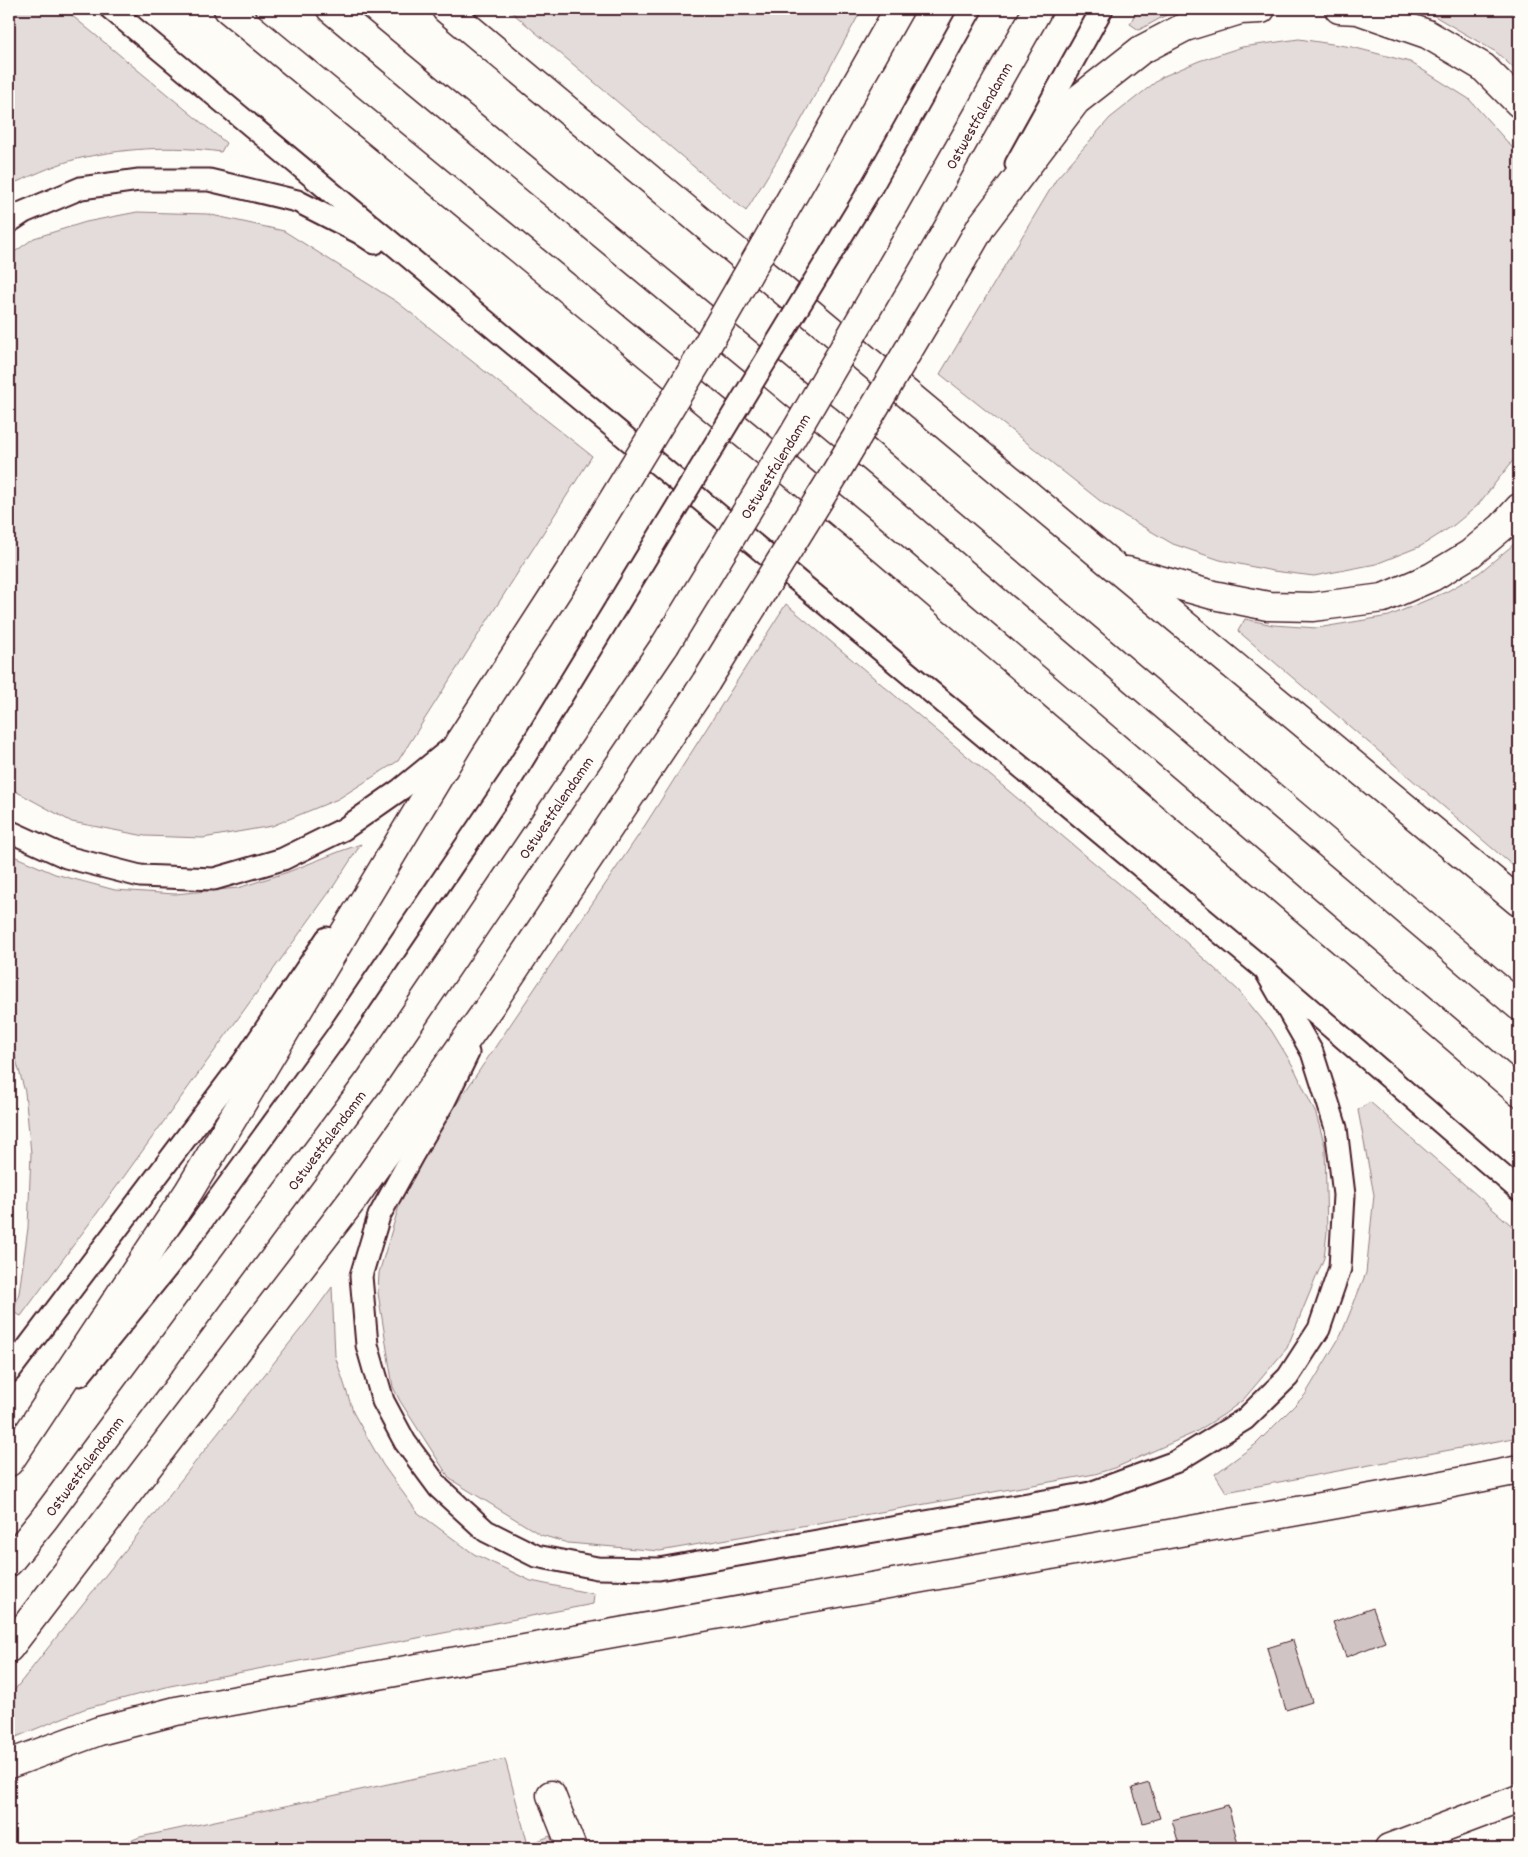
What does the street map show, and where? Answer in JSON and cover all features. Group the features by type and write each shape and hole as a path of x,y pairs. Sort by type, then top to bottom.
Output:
{"main road":[{"path":"228,9 861,530 1519,1092"},
{"path":"331,9 880,464 1519,1006"},
{"path":"446,9 1519,902"},
{"path":"9,1462 189,1191 460,741 571,569 698,361 899,9"},
{"name":"Ostwestfalendamm","path":"9,1562 44,1519 371,1079 665,645 794,434 917,223 1038,9"},
{"path":"9,1648 354,1198 490,1006 706,682 836,472 982,225 1076,101 1141,50 1185,27 1240,10 1260,9"},
{"path":"1339,9 1358,10 1427,34 1482,67 1519,103"},
{"path":"1116,568 1213,595 1268,606 1313,607 1383,598 1432,577 1470,554 1502,527 1519,508"},
{"path":"9,1764 99,1730 176,1711 1428,1488 1519,1470"},
{"path":"551,1796 572,1848"},
{"path":"1389,1848 1519,1800"}],"lane":[{"path":"111,9 1265,970 1519,1190"},
{"path":"9,1462 178,1254 336,1037 511,779 872,186 971,9"},
{"path":"982,225 1102,9"},
{"path":"9,222 24,212 81,188 139,180 209,180 297,201 360,233 447,289"},
{"path":"9,830 66,857 140,876 214,879 283,859 344,829 401,789 460,741"},
{"path":"9,1372 244,1061 460,741"},
{"path":"490,1006 444,1102 379,1216 361,1276 367,1344 383,1401 405,1442 439,1488 486,1531 536,1556 597,1568 659,1569 1090,1492 1175,1462 1245,1419 1288,1377 1319,1329 1340,1268 1344,1195 1336,1128 1312,1052 1265,970"}],"shaded area":[{"path":"9,9 64,9 226,143 221,152 165,148 128,150 65,162 9,185"},
{"path":"508,9 862,9 798,126 746,211"},
{"path":"1137,9 1177,9 1139,30 1130,24"},
{"path":"1415,9 1519,9 1519,73 1496,52 1431,14"},
{"path":"1299,39 1352,47 1410,62 1469,99 1519,155 1519,453 1477,506 1454,525 1421,546 1376,564 1314,576 1273,571 1220,560 1173,544 1104,504 940,374 1057,178 1110,118 1162,77 1199,61 1242,47"},
{"path":"137,212 207,214 284,231 397,302 592,456 398,761 338,799 272,826 203,838 145,836 72,822 9,786 9,256 34,238 86,222"},
{"path":"1519,540 1519,871 1238,631 1245,619 1273,625 1317,628 1389,616 1446,592 1479,573"},
{"path":"786,604 1154,913 1238,990 1271,1030 1293,1066 1316,1114 1325,1146 1327,1232 1324,1258 1287,1348 1243,1400 1194,1433 1117,1467 1095,1474 660,1551 568,1543 541,1535 450,1479 393,1387 378,1293 379,1273 405,1186 414,1167 640,833"},
{"path":"361,844 333,887 21,1316 13,1312 19,1293 28,1228 31,1153 25,1092 9,1034 9,854 55,874 115,890 175,894 238,888 288,872"},
{"path":"1370,1102 1519,1232 1519,1437 1226,1492 1215,1474 1256,1444 1305,1395 1341,1335 1366,1273 1374,1195 1358,1110"},
{"path":"332,1287 335,1356 354,1414 383,1465 417,1512 474,1554 531,1581 594,1594 593,1604 170,1686 84,1709 9,1740 9,1697"},
{"path":"505,1759 528,1845 550,1836 555,1848 112,1848 140,1837"}],"building":[{"path":"1373,1608 1385,1642 1346,1657 1333,1622"},
{"path":"1293,1640 1312,1702 1286,1710 1267,1648"},
{"path":"1149,1783 1160,1818 1143,1823 1132,1788"},
{"path":"1228,1805 1239,1848 1180,1848 1172,1820"}]}
